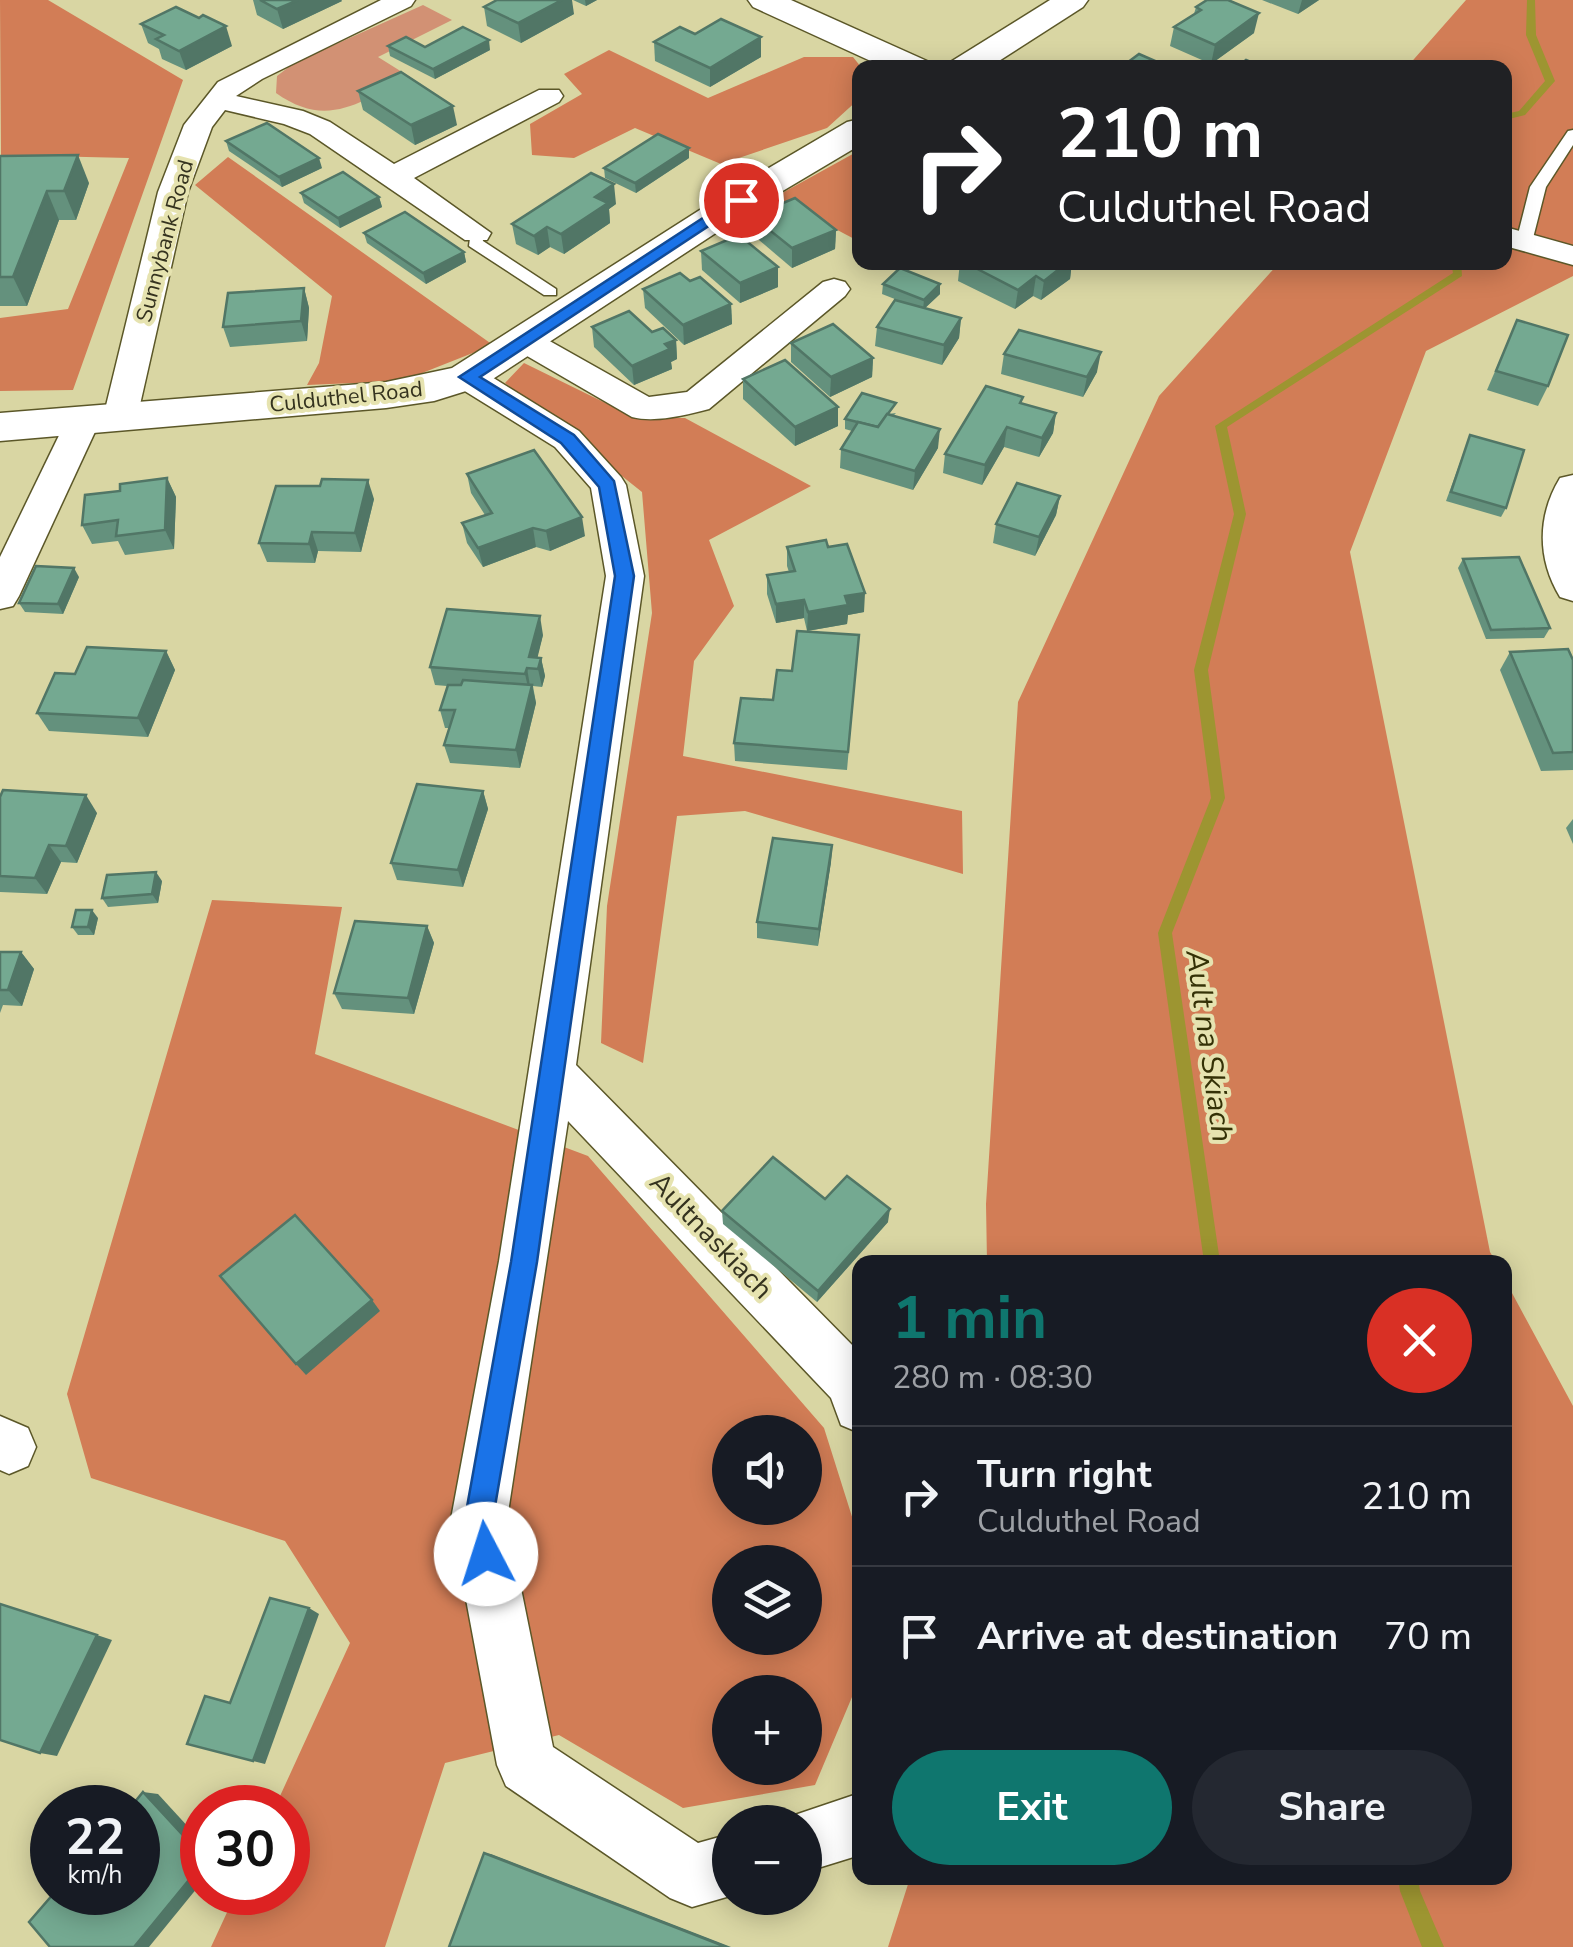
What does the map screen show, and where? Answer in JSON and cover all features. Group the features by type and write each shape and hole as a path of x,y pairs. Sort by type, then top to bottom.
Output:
{"main road":[{"path":"764,0 897,60"},
{"path":"977,60 1072,0"},
{"name":"Culduthel Road","path":"0,427 386,395 434,388 468,377 741,200 852,135"}],"street":[{"name":"Sunnybank Road","path":"0,596 101,420 198,125 216,100 252,73 402,0"},
{"path":"392,177 549,96"},
{"path":"216,100 306,123 476,233"},
{"path":"1514,239 1573,256"},
{"path":"527,342 644,409 698,401 834,289"},
{"path":"468,377 568,439 608,485 625,576 552,1072 479,1518 527,1765 692,1876 712,1870"},
{"path":"1573,487 1560,511 1560,554 1573,588"},
{"name":"Aultnaskiach","path":"552,1072 852,1382"},
{"path":"822,1836 852,1827"}],"lane":[{"path":"1514,239 1538,187 1573,134"},
{"path":"476,233 475,243 550,292"}],"shaded area":[{"path":"0,0 48,0 183,80 73,390 0,391 0,318 68,309 129,158 1,155"},
{"path":"1466,0 1573,0 1573,276 1426,351 1350,552 1492,1255 987,1255 986,1204 1018,702 1159,396 1273,270 1512,270 1512,60 1413,60"},
{"path":"423,5 452,20 378,57 410,77 360,102 328,111 295,104 276,93 277,76 294,63"},
{"path":"609,50 708,98 804,57 855,60 852,60 852,105 827,128 721,164 635,128 574,158 532,155 530,124 582,94 564,74"},
{"path":"852,154 852,238 775,197"},
{"path":"228,157 493,345 402,381 307,385 319,363 332,296 195,185"},
{"path":"524,363 636,418 685,418 811,486 709,540 734,606 694,661 683,756 962,811 963,874 745,811 677,816 643,1063 601,1043 607,906 652,613 642,492 505,383"},
{"path":"212,900 342,907 315,1054 588,1156 813,1415 712,1415 712,1525 822,1525 822,1426 824,1428 852,1517 852,1697 822,1768 822,1675 712,1675 712,1785 815,1785 683,1808 559,1735 445,1763 385,1947 211,1947 226,1915 310,1915 310,1785 285,1785 350,1643 285,1541 91,1478 67,1394"},
{"path":"1512,1293 1573,1406 1573,1947 888,1947 908,1885 1512,1885"}],"building":[{"path":"260,0 298,0 277,9"},
{"path":"497,0 562,0 518,23 484,7"},
{"path":"1207,0 1228,0 1259,13 1215,45 1174,27 1201,10 1196,7"},
{"path":"176,7 226,26 179,51 156,39 164,35 141,24"},
{"path":"721,19 761,37 710,68 654,42 680,27 695,34"},
{"path":"463,27 489,40 433,69 388,46 406,37 425,47"},
{"path":"1139,54 1153,60 1131,60"},
{"path":"401,72 453,106 411,125 358,91"},
{"path":"267,123 319,158 279,177 226,141"},
{"path":"658,134 689,148 635,183 604,168"},
{"path":"78,155 64,191 47,191 13,277 0,277 0,156"},
{"path":"343,172 379,197 338,218 301,193"},
{"path":"591,173 614,184 595,197 608,203 561,234 547,227 534,236 512,224"},
{"path":"795,198 836,230 792,248 752,216"},
{"path":"405,212 464,252 423,273 364,233"},
{"path":"739,235 778,267 740,283 701,251"},
{"path":"898,270 905,270 940,284 924,300 883,284"},
{"path":"979,270 1058,270 1044,281 1036,276 1018,290"},
{"path":"680,273 690,281 700,277 731,304 683,325 643,289"},
{"path":"304,288 301,321 223,327 228,293"},
{"path":"895,300 961,318 944,345 877,327"},
{"path":"629,311 652,332 663,328 676,340 665,344 670,349 632,366 592,327"},
{"path":"1517,320 1568,335 1548,386 1496,371"},
{"path":"833,324 873,358 831,377 791,343"},
{"path":"1019,330 1101,352 1087,377 1004,354"},
{"path":"785,360 838,407 795,427 743,379"},
{"path":"986,386 1023,397 1020,403 1056,413 1042,438 1007,427 985,465 945,454"},
{"path":"862,393 896,403 878,427 845,419"},
{"path":"887,414 940,429 915,471 841,449 858,422 878,427"},
{"path":"1470,435 1524,450 1506,508 1451,492"},
{"path":"534,450 582,517 546,531 533,528 478,548 462,523 492,513 467,474"},
{"path":"167,478 165,530 116,536 118,520 82,525 85,495 120,491 120,484"},
{"path":"322,479 368,480 355,533 312,532 309,544 259,543 276,486 320,486"},
{"path":"1017,483 1060,496 1039,537 996,524"},
{"path":"826,540 828,547 847,544 865,593 845,596 848,605 808,612 804,600 776,604 767,575 795,571 787,547"},
{"path":"1519,557 1550,628 1491,630 1463,559"},
{"path":"36,566 74,568 58,604 19,603"},
{"path":"447,609 540,616 529,657 541,658 538,669 527,668 525,674 430,667"},
{"path":"797,631 859,635 848,752 734,743 741,698 773,700 777,670 792,671"},
{"path":"87,647 166,651 138,718 37,713 55,673 75,674"},
{"path":"1568,649 1573,660 1573,752 1553,753 1510,652"},
{"path":"463,680 532,685 516,750 444,745 455,710 440,710 448,685 461,685"},
{"path":"417,784 483,791 458,870 391,863"},
{"path":"3,790 86,795 66,846 49,845 35,878 0,876"},
{"path":"773,838 832,845 819,929 757,922"},
{"path":"156,872 152,894 102,898 107,875"},
{"path":"76,910 92,910 88,927 72,927"},
{"path":"355,921 427,926 408,998 334,993"},
{"path":"0,952 21,952 8,990 0,990"},
{"path":"773,1157 825,1199 847,1176 890,1209 818,1291 722,1211"},
{"path":"295,1215 372,1300 296,1364 220,1276"},
{"path":"270,1598 309,1608 253,1761 187,1744 205,1696 230,1703"},
{"path":"0,1604 97,1635 40,1753 0,1740"},
{"path":"160,1810 180,1832 180,1891 134,1947 50,1947 29,1922 35,1915 160,1915"},
{"path":"484,1853 726,1947 449,1947"}],"waterway":[{"name":"Ault na Skiach","path":"1512,115 1522,113 1550,81 1531,35 1531,0"},
{"name":"Ault na Skiach","path":"1211,1255 1165,933 1218,798 1201,670 1240,514 1221,426 1458,274 1457,270"},
{"name":"Ault na Skiach","path":"1409,1885 1433,1947"}],"route":[{"path":"486,1554 479,1518 524,1262 625,576 608,485 568,439 468,377 741,200"}]}
